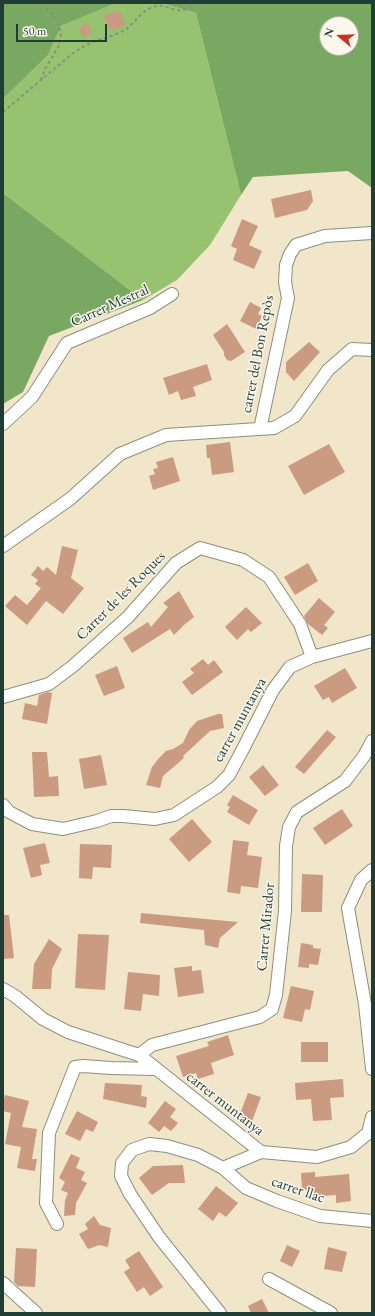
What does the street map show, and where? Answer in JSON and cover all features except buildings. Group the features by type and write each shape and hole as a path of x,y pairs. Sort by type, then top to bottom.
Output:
{"street":[{"name":"carrer del Bon Repòs","path":"260,429 288,298 285,282 286,265 290,254 296,246 325,236 372,233"},
{"name":"Carrer Mestral","path":"3,424 32,397 67,343 150,308 172,294"},
{"path":"3,546 70,499 120,454 166,435 274,428 295,416 328,370 352,349 372,350"},
{"name":"Carrer de les Roques","path":"3,697 49,684 73,666 128,617 176,563 200,548 243,560 269,577 300,624 312,657"},
{"name":"carrer muntanya","path":"3,805 9,812 32,824 63,829 111,816 155,819 174,815 217,787 229,775 244,749 273,690 290,667 312,657 372,641"},
{"name":"Carrer Mirador","path":"139,1055 152,1045 260,1017 272,1009 276,995 285,911 286,846 289,827 297,812 345,782 364,756 372,740"},
{"path":"372,870 361,880 348,908 364,1004 372,1068"},
{"name":"carrer muntanya","path":"3,989 16,996 43,1019 68,1032 139,1055 261,1152 223,1168"},
{"path":"57,1224 46,1203 49,1133 75,1067 84,1066 155,1069"},
{"path":"261,1152 317,1157 351,1147 368,1133 372,1117"},
{"path":"220,1313 159,1237 130,1194 121,1176 122,1163 132,1150 149,1144 167,1146 198,1155 223,1168"},
{"name":"carrer llac","path":"223,1168 246,1188 277,1201 320,1216 372,1221"},
{"path":"269,1279 331,1313"},
{"path":"3,1283 36,1313"}],"path":[{"path":"40,82 45,68 59,46 62,34 59,26 44,3"},
{"path":"3,112 73,53 83,46 126,29 146,10 155,6 162,6 181,11 188,9 196,3"}],"green space":[{"path":"3,3 116,3 61,26 48,55 3,99"},
{"path":"116,3 162,3 196,13 241,195 210,245 177,280 143,300 3,193 3,99 48,55 61,26"},
{"path":"162,3 372,3 372,188 348,171 253,177 241,195 196,13"},
{"path":"3,193 143,300 49,336 23,392 3,404"}]}
